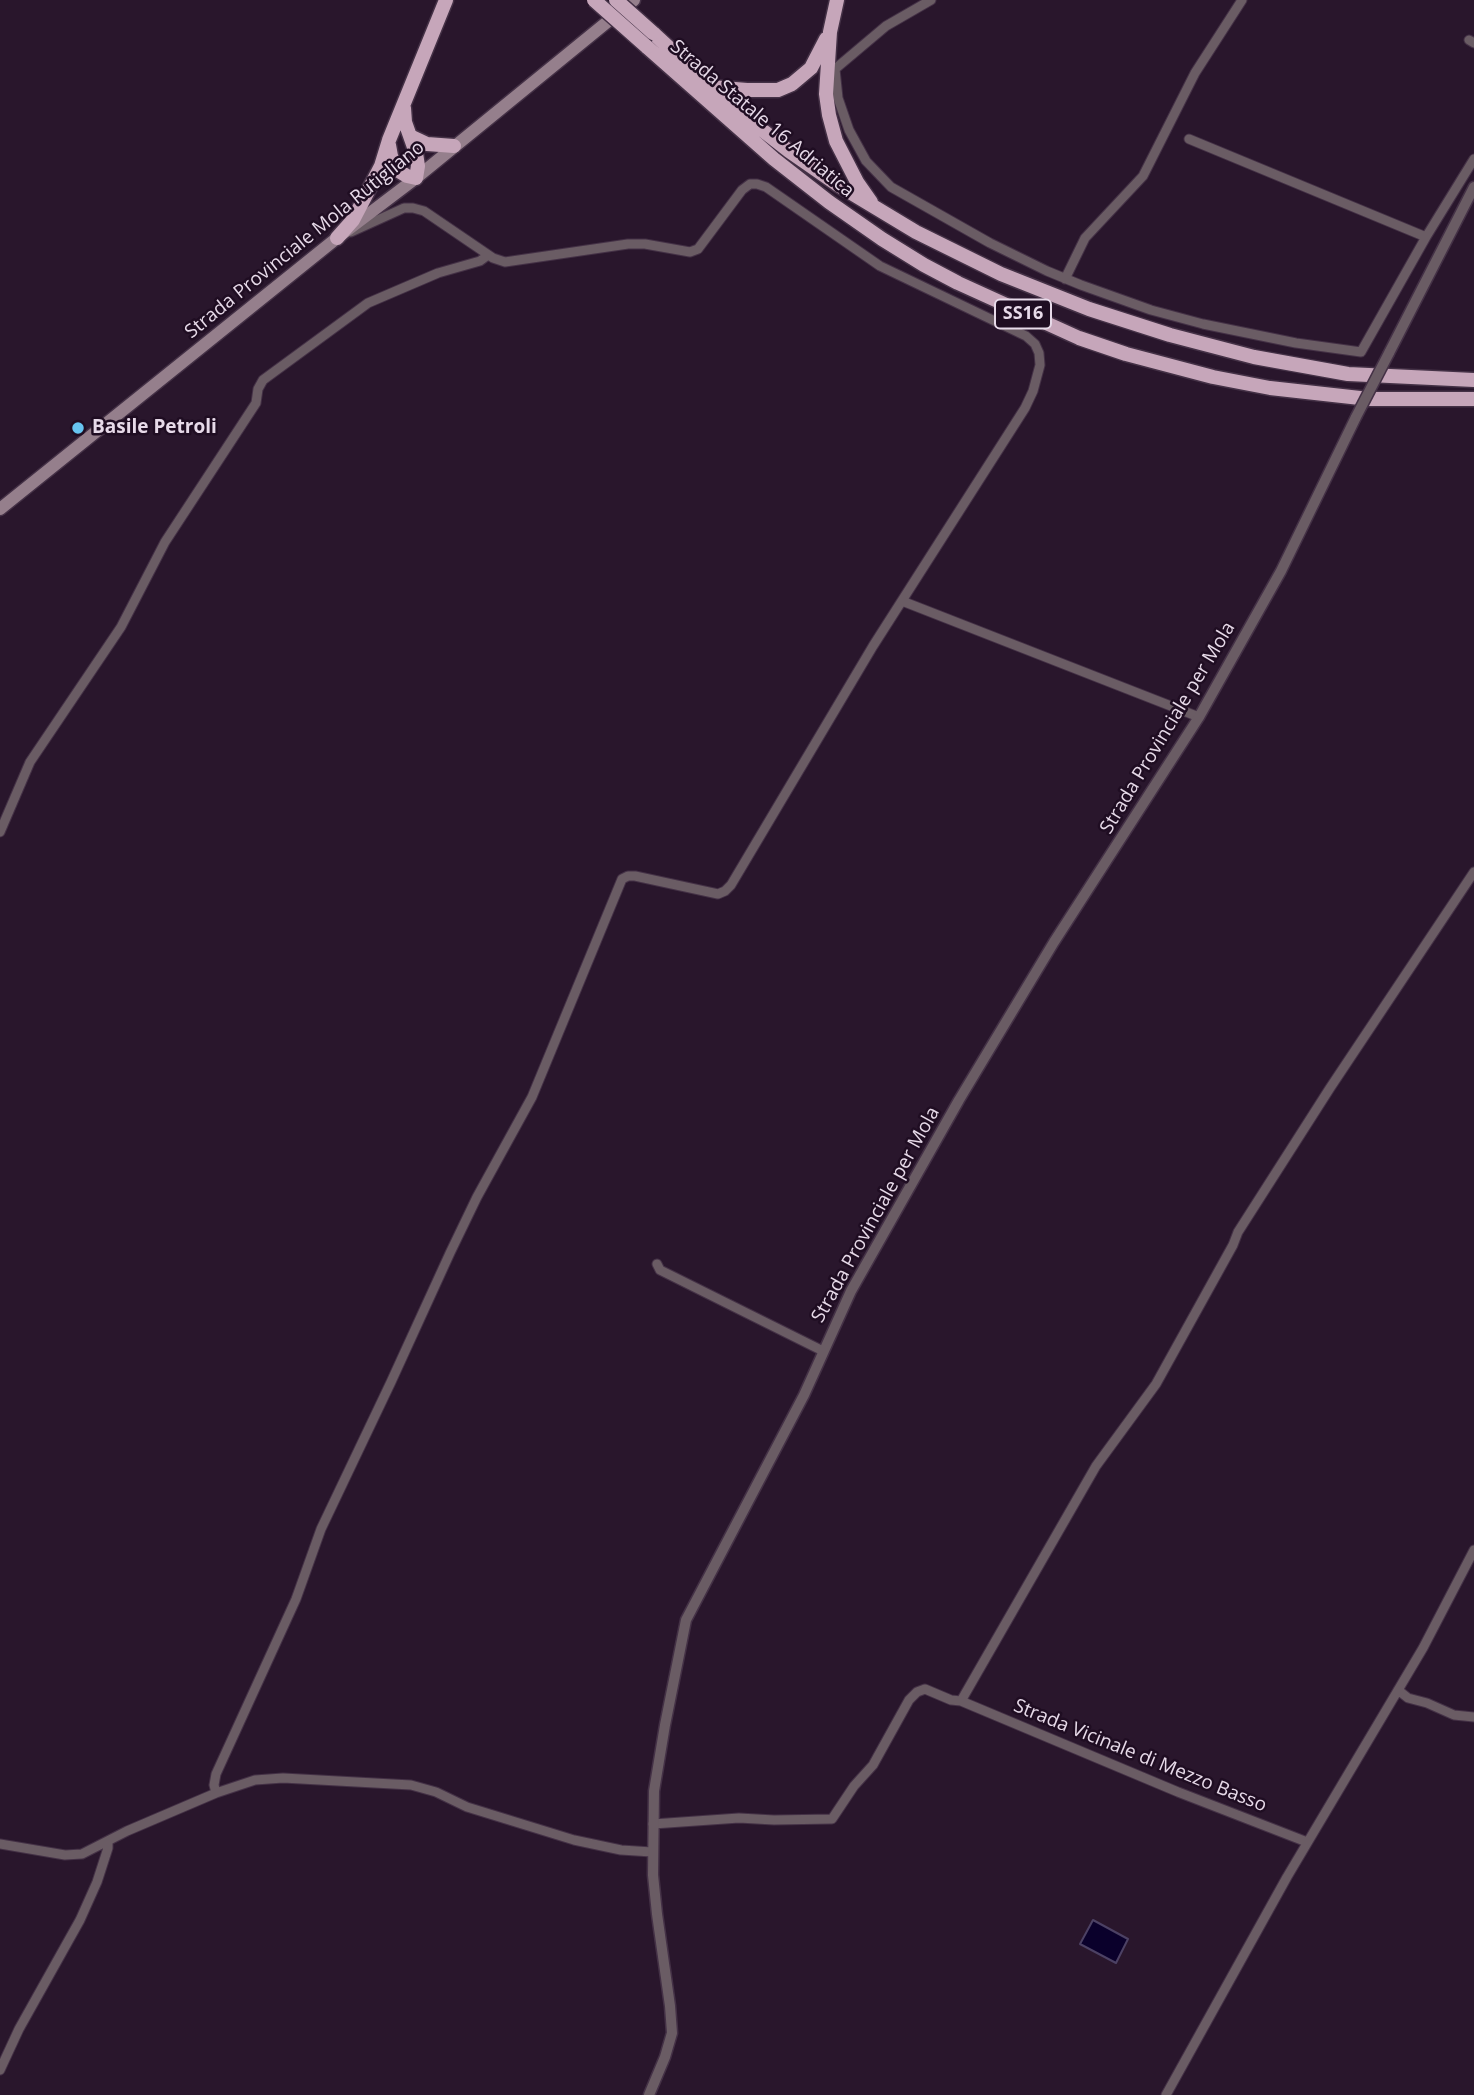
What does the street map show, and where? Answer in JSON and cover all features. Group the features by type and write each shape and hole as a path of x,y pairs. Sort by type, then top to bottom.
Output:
{"highway":[{"path":"337,238 353,220 368,195 446,0"},
{"name":"Strada Statale 16 Adriatica","path":"594,0 711,87 789,151 838,185 916,232 1001,274 1089,309 1170,335 1254,357 1348,374 1474,380"},
{"name":"Strada Statale 16 Adriatica","path":"616,0 650,40 774,159 882,239 958,283 1079,338 1126,354 1213,377 1269,388 1369,399 1474,399"},
{"path":"837,0 830,32 826,94 829,115 836,141 857,182 876,208"},
{"path":"711,87 778,90 792,84 811,68 830,32"},
{"path":"389,141 397,170 416,178 416,153 405,121 404,106"},
{"path":"410,136 427,144 454,146"}],"main road":[{"name":"Strada Provinciale Mola Rutigliano","path":"0,509 337,238 416,178 634,0"}],"street":[{"path":"931,0 886,26 835,69 838,98 849,130 866,161 891,187 990,243 1065,279 1151,310 1203,324 1296,343 1361,352 1474,159"},
{"path":"1065,279 1085,238 1143,176 1195,74 1242,0"},
{"path":"1189,139 1426,237"},
{"path":"216,1793 216,1774 296,1599 321,1528 477,1196 532,1097 622,879 635,876 718,894 731,885 846,689 1025,408 1040,365 1040,353 1026,336 880,265 766,187 757,184 750,184 742,190 698,249 690,252 645,244 628,244 505,262 488,255 424,211 413,208 404,208 337,238"},
{"name":"Strada Provinciale per Mola","path":"649,2095 666,2057 672,2033 652,1853 654,1791 686,1620 797,1408 851,1291 959,1100 1054,942 1199,717 1281,571 1356,417 1474,187"},
{"path":"0,832 30,762 121,627 165,542 257,403 258,389 263,380 368,303 438,273 480,261 488,255"},
{"path":"902,601 1199,717"},
{"path":"961,1701 1096,1466 1156,1384 1238,1232 1474,872"},
{"path":"657,1264 660,1270 823,1351"},
{"path":"1166,2095 1307,1842 1423,1648 1474,1550"},
{"name":"Strada Vicinale di Mezzo Basso","path":"653,1825 739,1818 832,1819 854,1786 873,1765 909,1700 925,1689 951,1700 961,1701 1178,1792 1307,1842"},
{"path":"1398,1690 1408,1698 1454,1714 1474,1717"},
{"path":"0,1844 65,1855 82,1854 127,1831 216,1793 255,1780 283,1778 411,1785 436,1792 478,1811 574,1840 621,1850 652,1853"},
{"path":"0,2070 19,2029 80,1920 97,1882 108,1841"}],"shaded area":[{"path":"1093,1920 1128,1939 1116,1963 1080,1944"}],"place":[{"name":"Basile Petroli","path":"78,428"}]}
